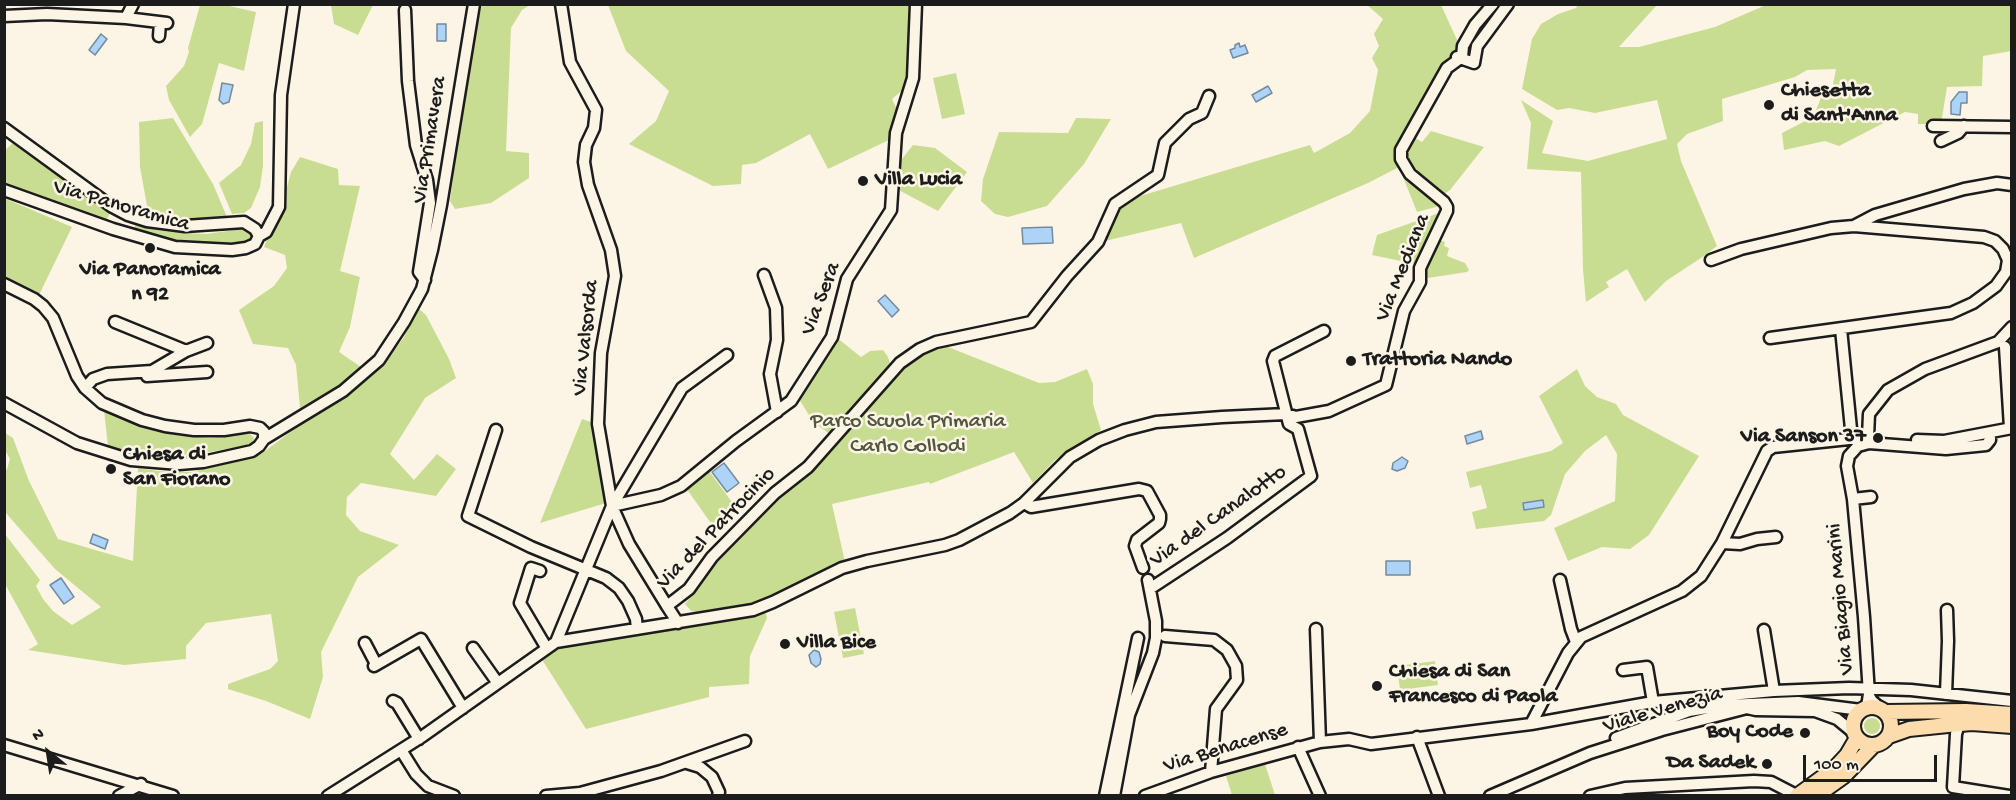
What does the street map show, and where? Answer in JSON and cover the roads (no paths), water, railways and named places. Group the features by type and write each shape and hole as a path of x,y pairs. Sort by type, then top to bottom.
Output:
{"main road":[{"path":"1797,795 1834,769 1847,755 1856,736 1854,721 1872,704 2012,714"},
{"path":"1872,704 1892,724 1889,736"},
{"path":"1816,795 1844,777 1873,746 1889,736 1909,729 1959,724 2012,726"},
{"path":"1856,736 1862,742 1873,746"}],"street":[{"path":"126,18 133,4"},
{"name":"Via Panoramica","path":"4,190 112,229 175,247 232,250 255,244 259,236 266,232 279,207 281,95 294,4"},
{"name":"Via Primavera","path":"264,439 343,391 379,360 404,322 425,280 441,205 474,4"},
{"name":"Via Valsorda","path":"561,4 570,62 596,110 594,128 586,145 584,162 588,185 611,250 615,276 601,353 598,424 612,506 629,544 667,606"},
{"name":"Via Sera","path":"612,506 661,495 681,486 736,441 791,401 832,337 847,279 891,210 896,133 913,78 915,4"},
{"path":"1493,4 1475,25 1457,57 1474,63 1477,46 1508,4"},
{"name":"Via Primavera","path":"405,10 408,81 416,146 427,180 430,203 419,272 425,280"},
{"path":"4,16 47,14 126,18 164,23 159,36"},
{"name":"Via Mediana","path":"1286,414 1296,417 1329,411 1386,385 1404,311 1420,282 1420,268 1447,215 1448,207 1410,174 1401,159 1401,150 1447,68 1457,57"},
{"name":"Via del Patrocinio","path":"678,623 667,606 689,589 712,558 775,493 808,468 900,363 920,349 936,342 1031,322 1098,242 1115,204 1158,175 1165,143 1189,119 1202,113 1209,96"},
{"path":"1933,126 2012,127"},
{"path":"1941,141 1958,133 1964,126"},
{"name":"Via Panoramica","path":"4,128 111,206 128,215 147,221 185,226 244,222 255,229 259,236"},
{"path":"1854,226 1875,215 1964,189 1997,183 2012,184"},
{"path":"1711,260 1741,249 1831,228 1854,226 1984,237 1995,241 2003,249 2008,260 2006,272 1996,286 1973,303 1951,313 1770,338"},
{"path":"764,275 776,308 777,340 770,374 777,412"},
{"path":"4,284 34,299 53,318 77,376 102,403 142,420 165,426 194,430 224,430 250,426 260,428 264,432 264,439 252,451 203,462 167,464 131,460 77,442 4,403"},
{"path":"116,322 186,351"},
{"path":"1868,437 1869,414 1888,390 1925,369 1998,342 2012,327"},
{"path":"1841,329 1852,439"},
{"path":"328,795 419,739 551,644 753,610 842,568 945,545 1010,513 1024,503 1070,458 1099,440 1125,430 1156,422 1286,414 1273,361 1275,356 1324,331"},
{"path":"86,388 93,379 102,375 152,371 186,351 207,343"},
{"path":"1531,723 1576,642 1587,633 1682,591 1696,581 1722,543 1767,451 1773,447 1868,437 1944,441 2011,428 2005,347"},
{"path":"551,644 612,506 682,388 727,356"},
{"path":"102,375 133,377 207,372"},
{"name":"Via del Canalotto","path":"1114,795 1129,715 1153,653 1156,639 1156,621 1150,584 1227,538 1311,476 1298,429 1288,424 1286,414"},
{"path":"496,430 468,516 606,578 619,588 628,601 638,629"},
{"name":"Via Biagio Marini","path":"1872,704 1853,499 1847,466 1850,456 1858,446 1869,443 1946,449 1986,445 1990,440 1990,433"},
{"name":"Via del Canalotto","path":"1024,503 1031,507 1139,489 1147,491 1160,519 1137,540 1136,546 1143,568"},
{"name":"Via Biagio Marini","path":"1853,499 1871,497"},
{"path":"1722,543 1740,544 1776,537"},
{"path":"540,571 531,567 520,603 551,644"},
{"path":"1560,580 1576,642"},
{"path":"1946,694 1947,610"},
{"name":"Via Benacense","path":"1317,629 1320,742"},
{"path":"1764,630 1774,691"},
{"path":"1165,636 1214,640 1227,650 1236,666 1237,680 1216,709 1211,772"},
{"path":"1106,795 1138,638"},
{"path":"364,643 375,665 421,639 463,708"},
{"path":"473,648 497,682"},
{"path":"1623,670 1647,667 1653,702"},
{"name":"Via Benacense","path":"1145,795 1211,772 1320,742 1349,739 1371,744 1531,723 1653,702 1671,702 1740,693 1774,691 1872,704"},
{"path":"1872,704 1946,694 2012,701"},
{"path":"396,701 419,739"},
{"path":"1671,702 1673,716"},
{"name":"Via Benacense","path":"1671,702 1689,711"},
{"name":"Viale Venezia","path":"1590,753 1609,741 1689,711 1725,705 1798,702 1872,704"},
{"name":"Viale Venezia","path":"1689,711 1705,712 1747,708 1815,711 1837,719 1856,736"},
{"name":"Viale Venezia","path":"1490,795 1590,753 1662,730 1747,708"},
{"path":"1959,724 1956,734 1953,787 2009,795"},
{"path":"1417,737 1438,795"},
{"path":"546,795 580,793 687,763 745,741"},
{"path":"4,745 172,795"},
{"path":"1298,747 1320,795"},
{"path":"401,750 416,774 428,786 454,795"},
{"path":"687,763 700,767 712,777 718,795"},
{"path":"1590,795 1625,788 1754,781 1771,782 1797,795"},
{"path":"119,795 141,784"}],"water":[{"path":"437,24 446,24 446,41 437,41"},
{"path":"101,34 107,39 95,55 89,50"},
{"path":"1239,43 1240,47 1245,45 1248,53 1233,58 1230,50"},
{"path":"222,83 233,85 229,102 223,104 219,100"},
{"path":"1268,86 1272,93 1256,102 1252,95"},
{"path":"1959,92 1967,92 1967,103 1961,103 1960,115 1951,114 1951,102"},
{"path":"1052,227 1053,243 1023,244 1022,228"},
{"path":"885,295 899,310 892,317 878,301"},
{"path":"1481,431 1483,439 1467,444 1465,436"},
{"path":"1402,457 1408,461 1405,468 1397,471 1392,469 1393,463"},
{"path":"724,463 739,483 727,492 712,472"},
{"path":"1543,500 1544,507 1524,510 1523,503"},
{"path":"93,534 108,540 105,549 90,543"},
{"path":"1386,561 1410,561 1410,575 1386,575"},
{"path":"61,578 74,597 64,604 50,585"},
{"path":"814,650 819,652 821,659 820,664 816,667 811,663 809,655"}],"place":[{"name":"Chiesetta di Sant'Anna","path":"1769,105"},
{"name":"Villa Lucia","path":"863,181"},
{"name":"Via Panoramica n 92","path":"150,248"},
{"name":"Trattoria Nando","path":"1351,361"},
{"name":"Via Sanson 37","path":"1878,438"},
{"name":"Chiesa di San Fiorano","path":"111,469"},
{"name":"Villa Bice","path":"785,644"},
{"name":"Chiesa di San Francesco di Paola","path":"1377,686"},
{"name":"Boy Code","path":"1805,733"},
{"name":"Da Sadek","path":"1767,764"}],"park label":[{"name":"Parco Scuola Primaria Carlo Collodi","path":"908,436"}]}
